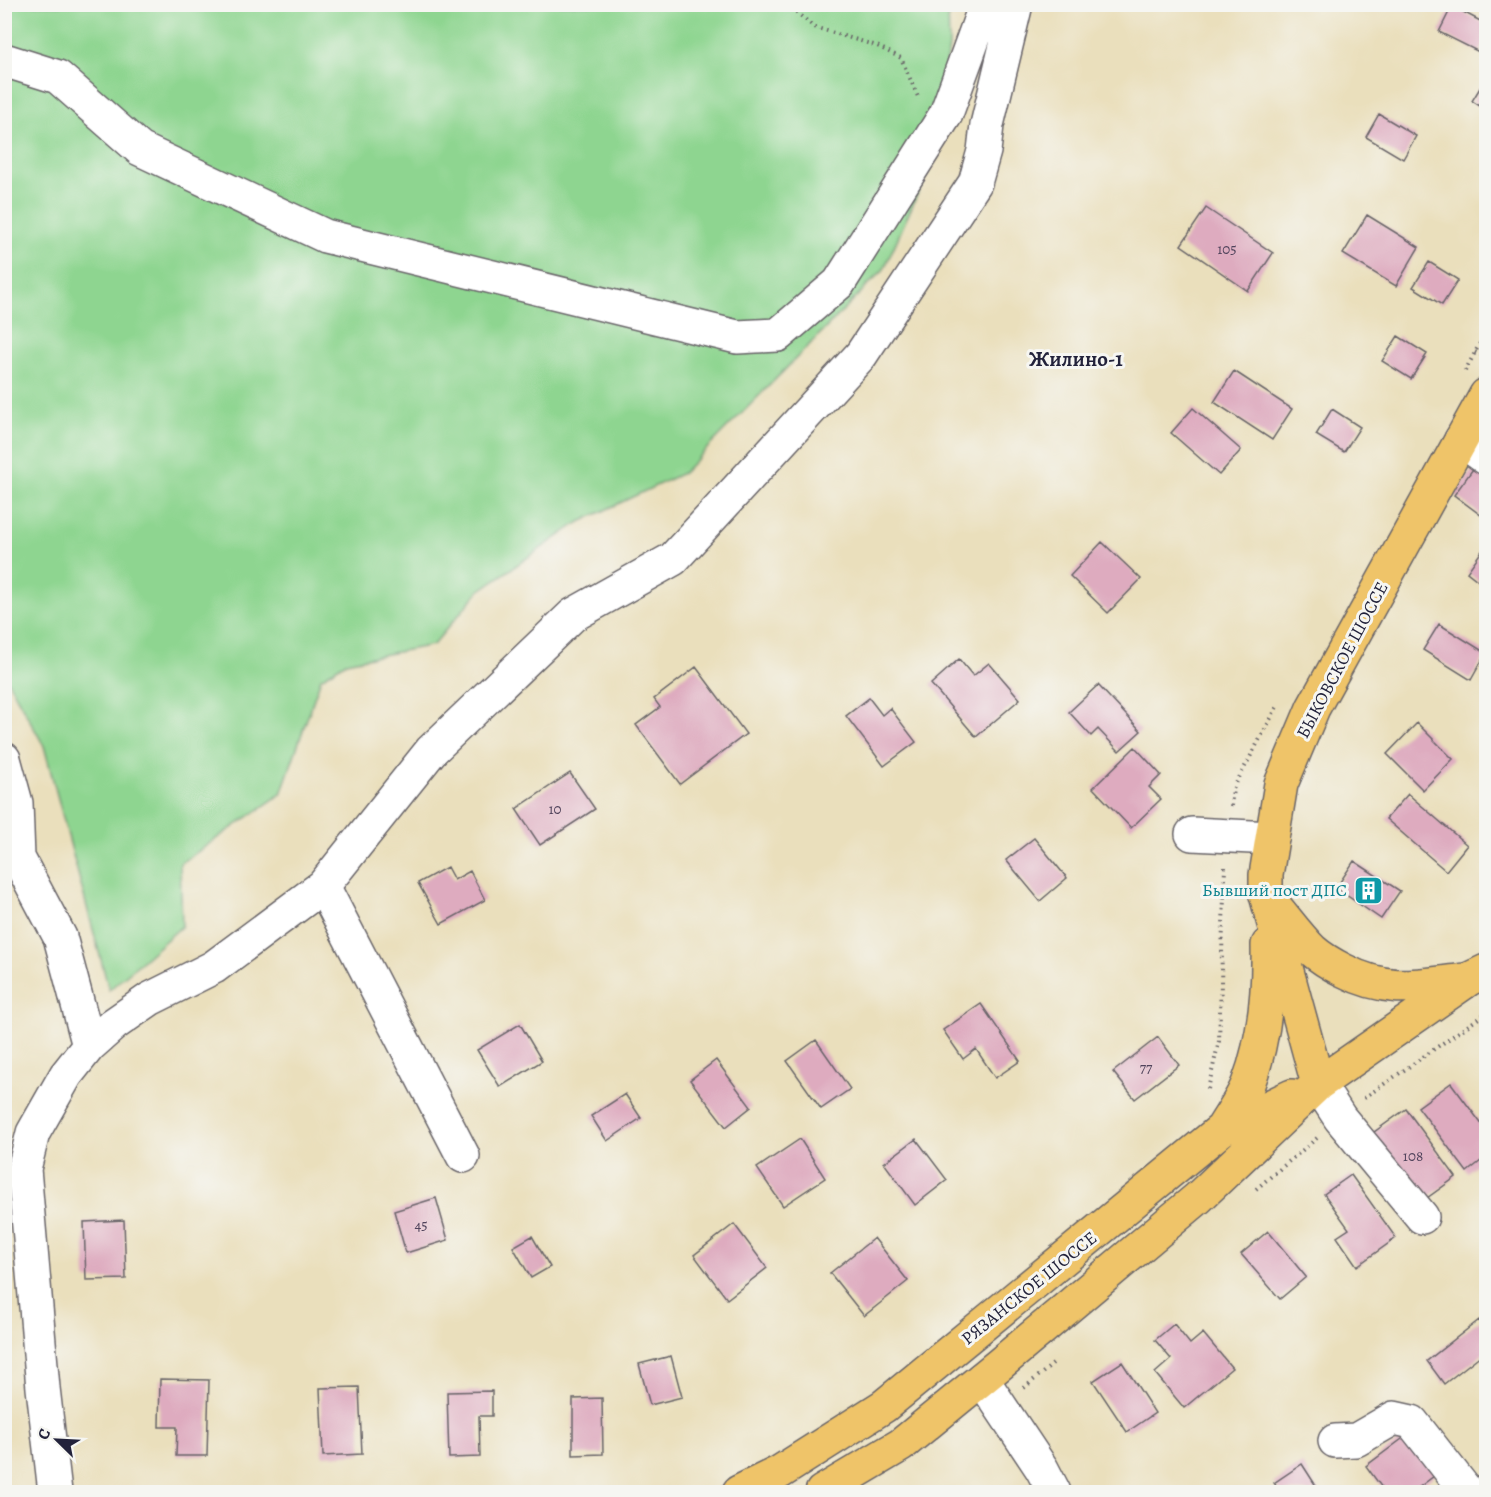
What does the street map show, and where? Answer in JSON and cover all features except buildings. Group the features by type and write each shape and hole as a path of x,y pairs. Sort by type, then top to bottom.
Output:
{"main road":[{"name":"БЫКОВСКОЕ ШОССЕ","path":"1318,1084 1266,895 1266,874 1281,784 1313,708 1474,449 1486,395"},
{"path":"1266,895 1311,949 1325,960 1368,981 1387,986 1412,986 1478,975"},
{"path":"1222,1129 1247,1085 1264,1032 1269,983 1266,895"},
{"name":"РЯЗАНСКОЕ ШОССЕ","path":"739,1492 780,1472 884,1406 1222,1129 1318,1084 1478,975"},
{"name":"РЯЗАНСКОЕ ШОССЕ","path":"822,1492 901,1445 982,1379 1198,1198 1318,1084"}],"street":[{"path":"4,60 58,76 140,149 325,236 737,337 778,335 839,283 946,114 986,4"},
{"path":"55,1492 43,1388 24,1169 33,1133 66,1075 89,1046 114,1024 150,999 214,967 323,886 431,751 573,615 673,559 861,355 975,183 1016,4"},
{"path":"4,759 16,803 11,853 60,937 89,1046"},
{"path":"1192,834 1272,838"},
{"path":"323,886 463,1156"},
{"path":"1318,1084 1340,1118 1422,1217"},
{"path":"982,1379 1042,1469 1054,1492"},
{"path":"1335,1441 1356,1440 1394,1418 1412,1422 1467,1492"}],"path":[{"path":"4,13 8,4"},
{"path":"787,4 814,27 877,46 901,58 920,100 946,114"},
{"path":"1475,352 1486,357"}],"green space":[{"path":"4,5 948,5 949,46 934,157 884,269 683,473 578,523 479,591 433,645 346,662 321,678 281,794 180,864 182,926 109,990 44,746 5,676"}],"place":[{"name":"Бывший пост ДПС","path":"1368,890"}],"district":[{"name":"Жилино-1","path":"1076,359"}]}
